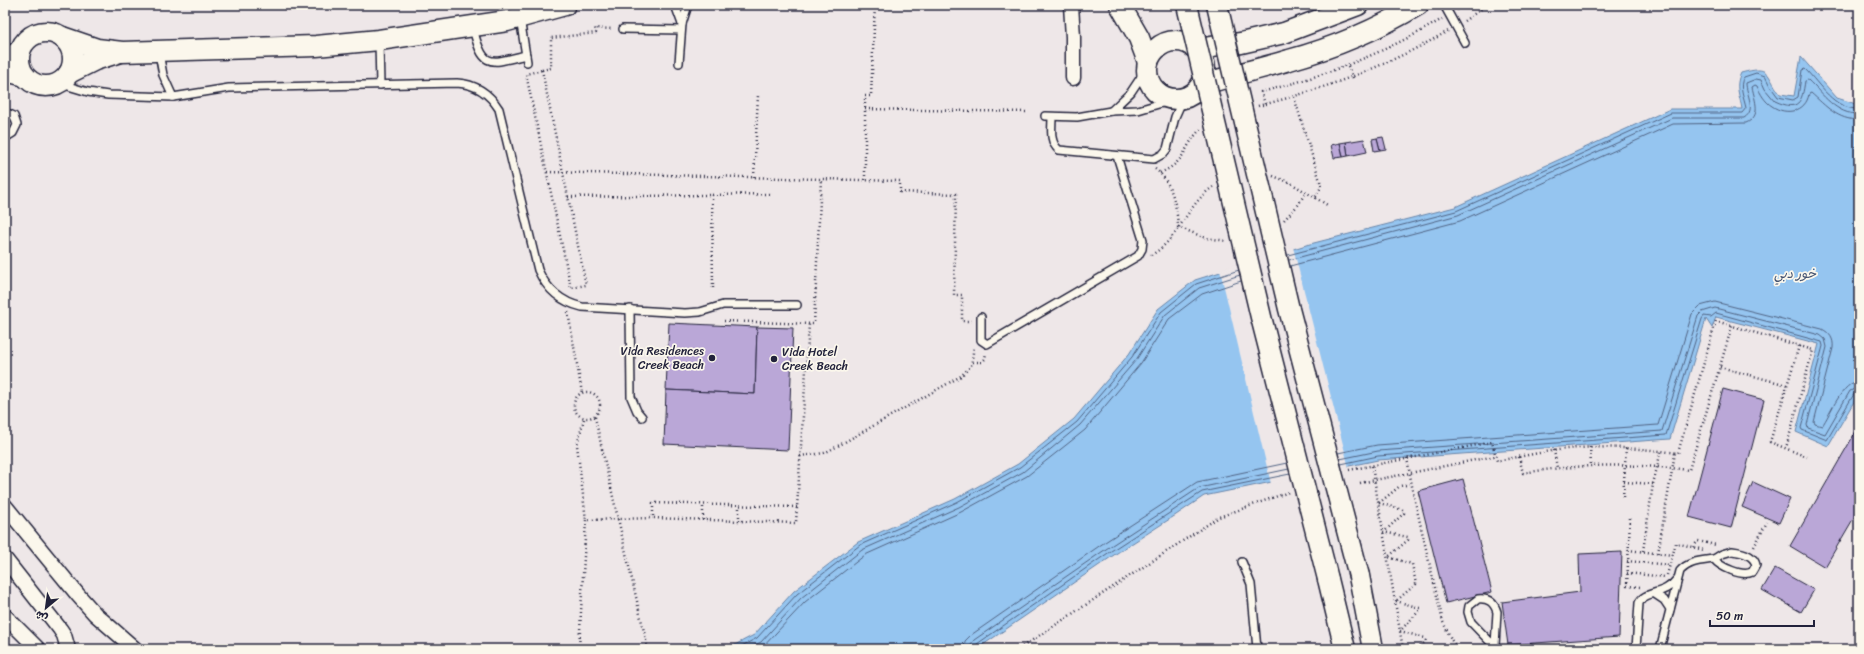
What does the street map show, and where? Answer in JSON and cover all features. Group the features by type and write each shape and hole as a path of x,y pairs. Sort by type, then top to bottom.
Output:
{"street":[{"path":"5,58 33,34 40,32 48,32 97,49 122,52 316,46 379,40 473,27 520,18 565,5"},
{"path":"1071,5 1073,78"},
{"path":"1187,5 1261,317 1328,579 1343,647"},
{"path":"1217,5 1289,310 1359,576 1375,645"},
{"path":"1196,49 1241,43 1284,33 1358,5"},
{"path":"1202,85 1231,75 1290,60 1326,48 1386,22 1418,5"},
{"path":"1123,10 1161,36 1172,41 1181,41 1196,49 1204,60 1206,73 1202,85 1194,94 1180,99 1167,98 1159,94 1152,87 1148,78 1147,65 1141,44 1123,10"},
{"path":"62,37 72,50 73,58 64,78"},
{"path":"1147,65 1157,48 1172,41"},
{"path":"22,45 18,60 20,68 29,80"},
{"path":"5,74 29,80 43,86 64,78 95,60 122,52"},
{"path":"5,506 95,614 131,646 144,649"},
{"path":"5,559 60,629 64,635 68,649"},
{"path":"5,616 38,649"}],"lane":[{"path":"675,5 682,27"},
{"path":"679,63 682,27 688,5"},
{"path":"1444,5 1465,43"},
{"path":"473,27 479,50 489,60 498,62 527,58 520,18"},
{"path":"623,29 682,27"},
{"path":"379,40 380,85"},
{"path":"159,51 163,75 173,97"},
{"path":"1111,111 1131,92 1147,65"},
{"path":"64,78 88,92 108,95 173,97 229,88 466,84 482,90 494,102 502,117 538,270 546,286 566,302 582,307 693,313 724,305 797,305"},
{"path":"1180,99 1166,150 1159,157 1154,159 1139,159 1059,150 1055,147 1052,140 1049,117 1083,116 1111,111 1138,110 1180,99"},
{"path":"5,112 14,116 17,125 13,133 5,138"},
{"path":"978,319 980,340 987,344 1138,256 1142,248 1143,240 1117,156"},
{"path":"630,309 631,397 637,411 642,417"},
{"path":"1636,649 1639,603 1646,595 1655,594 1668,588 1686,565 1714,559 1722,554 1738,552 1749,556 1756,565 1755,569 1749,574 1722,566 1714,559"},
{"path":"1242,562 1251,584 1257,649"},
{"path":"1660,649 1678,577"},
{"path":"1655,594 1664,600 1670,609"},
{"path":"1478,600 1488,600 1496,607 1496,647 1471,622 1468,617 1470,606 1478,600"}],"path":[{"path":"865,180 865,96 871,96 875,5"},
{"path":"1265,104 1261,92 1310,79 1348,66 1398,44 1465,5"},
{"path":"1250,108 1294,97 1353,78 1405,54 1456,26 1487,5"},
{"path":"542,70 586,285 571,288 526,74 542,70 551,68 551,38 596,33 595,28 623,29"},
{"path":"1348,66 1353,78"},
{"path":"754,177 758,95"},
{"path":"1294,97 1320,181 1321,187 1315,198"},
{"path":"865,109 1028,112"},
{"path":"1160,173 1177,164 1191,141 1206,125"},
{"path":"1139,159 1160,173 1171,192 1175,203 1178,226"},
{"path":"547,172 900,181 900,192 956,194 954,295 962,295 962,321 978,319"},
{"path":"724,320 814,324 821,179"},
{"path":"712,194 713,288"},
{"path":"568,196 772,194"},
{"path":"566,302 582,392"},
{"path":"1658,553 1671,468 1675,453 1678,453 1716,321 1813,350 1786,448"},
{"path":"586,520 653,518 796,523 809,324"},
{"path":"1519,457 1523,473 1591,465 1625,464 1689,470 1732,326"},
{"path":"973,362 984,361 987,344"},
{"path":"800,456 824,453 960,376 969,370 973,362 975,345"},
{"path":"1799,346 1770,442 1806,457"},
{"path":"1720,367 1787,386"},
{"path":"582,392 593,393 601,402 599,413 595,417 584,419 575,412 574,406 577,396 582,392"},
{"path":"595,417 648,649"},
{"path":"579,649 586,520 577,445 584,419"},
{"path":"1346,471 1492,442 1496,461 1554,450 1590,447 1626,448 1675,453"},
{"path":"1590,447 1591,465"},
{"path":"1623,497 1626,448"},
{"path":"1554,450 1557,468"},
{"path":"1643,552 1653,484 1661,451"},
{"path":"1360,483 1495,456"},
{"path":"1407,458 1443,622 1452,641 1459,649"},
{"path":"1372,466 1403,649"},
{"path":"1624,482 1653,484"},
{"path":"1379,504 1400,486 1412,484"},
{"path":"1019,649 1219,517 1292,491"},
{"path":"653,518 653,502 797,507"},
{"path":"703,504 703,520"},
{"path":"1379,504 1403,510 1404,513 1383,532"},
{"path":"739,505 739,521"},
{"path":"1630,518 1627,586 1648,587"},
{"path":"1749,556 1767,522"},
{"path":"1383,532 1408,537 1408,540 1388,557"},
{"path":"1664,582 1676,543 1722,554"},
{"path":"1628,550 1673,555"},
{"path":"1388,557 1412,564 1416,584 1396,601"},
{"path":"1627,561 1670,565"},
{"path":"1627,573 1666,577"},
{"path":"1396,601 1420,608 1420,610 1400,631"},
{"path":"1400,631 1425,638 1426,641 1417,649"}],"water":[{"name":"خور دبي","path":"1801,57 1837,98 1859,105 1859,393 1828,446 1796,432 1819,344 1716,317 1712,328 1706,319 1670,439 1378,460 1204,496 1114,555 977,649 727,649 754,635 794,591 858,542 955,499 1018,464 1074,419 1129,354 1158,309 1195,280 1306,245 1455,207 1670,109 1742,109 1738,91 1738,82 1741,73 1758,70 1763,71 1769,76 1780,94 1794,96"}],"pier":[{"path":"1293,247 1349,468 1271,484 1220,270"}],"building":[{"path":"1383,137 1386,149 1380,150 1377,138"},
{"path":"1377,138 1380,150 1374,151 1372,139"},
{"path":"1364,139 1367,152 1348,156 1346,142"},
{"path":"1346,142 1348,156 1343,157 1340,143"},
{"path":"1340,143 1343,157 1334,158 1331,145"},
{"name":"Vida Residences Creek Beach","path":"669,323 757,327 755,394 666,390"},
{"name":"Vida Hotel Creek Beach","path":"757,327 793,328 788,450 664,444 666,390 755,394"},
{"path":"1723,389 1764,400 1731,528 1689,517"},
{"path":"1859,426 1859,509 1825,567 1790,546"},
{"path":"1463,479 1492,592 1446,603 1418,491"},
{"path":"1753,482 1790,499 1779,523 1742,507"},
{"path":"1622,552 1619,637 1508,645 1502,602 1580,592 1579,554"},
{"path":"1775,568 1814,590 1801,612 1762,590"}],"place":[{"name":"Vida Residences Creek Beach","path":"712,358"},
{"name":"Vida Hotel Creek Beach","path":"774,359"}]}
